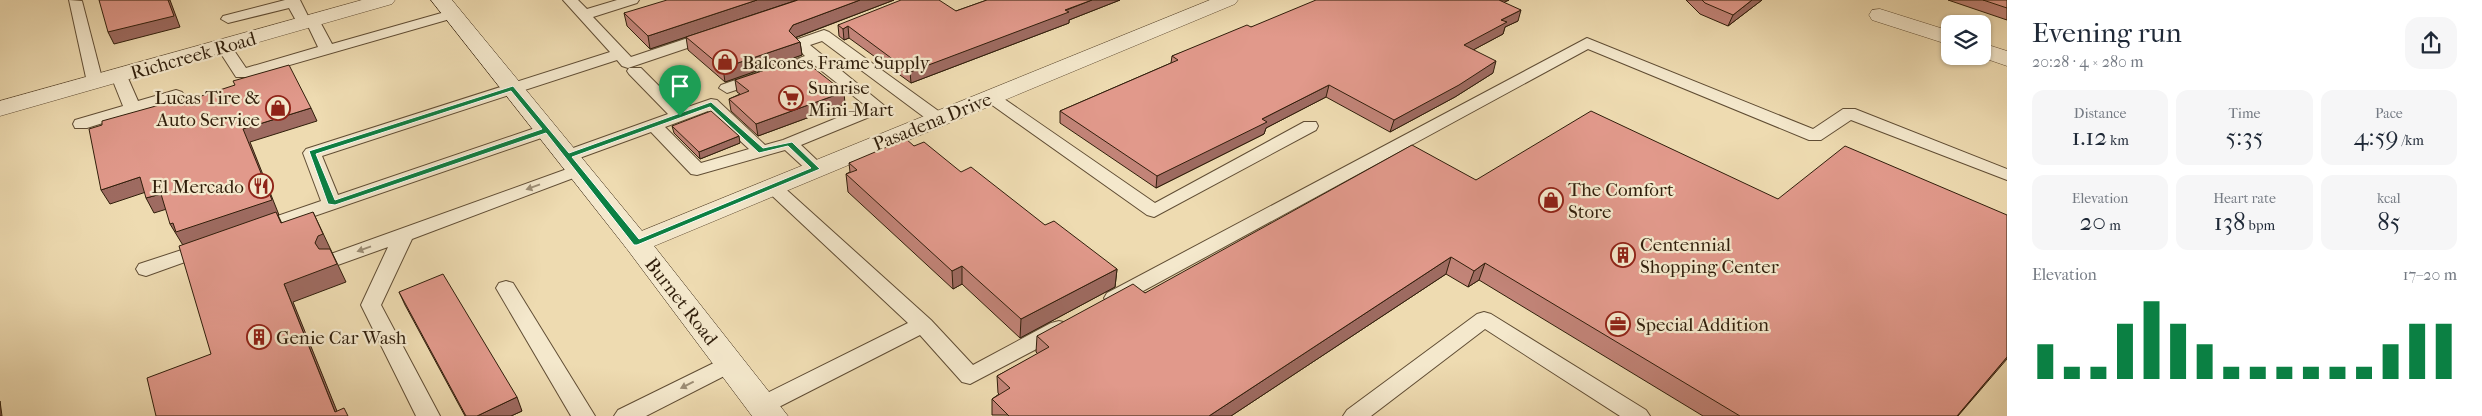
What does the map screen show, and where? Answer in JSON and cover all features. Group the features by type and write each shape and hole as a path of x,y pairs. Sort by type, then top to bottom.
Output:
{"street":[{"name":"Richcreek Road","path":"0,109 386,0"},
{"name":"Pasadena Drive","path":"637,243 1228,0"},
{"name":"Burnet Road","path":"446,7 637,243 769,413"},
{"path":"1880,15 1941,35"},
{"path":"1991,53 2007,59"}],"lane":[{"path":"570,0 628,63 723,32"},
{"path":"584,15 632,0"},
{"path":"75,1 96,82"},
{"path":"228,20 297,1 327,50"},
{"path":"224,46 242,74 327,50 446,7"},
{"path":"654,125 696,170 789,144 878,108 815,58 800,43 842,28"},
{"path":"824,35 938,119"},
{"path":"1100,306 1587,44 1815,136 1849,113 2007,176"},
{"path":"332,204 312,152 620,54"},
{"path":"727,88 815,58"},
{"path":"635,71 680,116"},
{"path":"119,76 132,108"},
{"path":"81,124 176,95"},
{"path":"991,97 1154,211 1310,126"},
{"path":"335,260 404,234 573,163 654,125 711,104 761,151"},
{"path":"239,236 547,130"},
{"path":"789,144 816,169"},
{"path":"773,187 923,325 970,376 1074,320"},
{"path":"404,234 371,305 428,416"},
{"path":"146,268 221,242"},
{"path":"506,288 582,416"},
{"path":"1355,416 1484,319 1638,416"},
{"path":"769,413 923,325"},
{"path":"626,416 730,363"}],"building":[{"path":"99,0 168,0 174,16 108,32"},
{"path":"667,0 757,0 648,36 624,13"},
{"path":"798,0 860,0 793,25 789,31 800,42 723,68 686,37"},
{"path":"901,0 939,0 956,11 987,0 1092,0 1065,10 1069,12 910,72 848,26 843,29 838,25"},
{"path":"1316,0 1499,0 1521,10 1501,20 1507,22 1464,45 1496,61 1459,85 1394,120 1329,85 1262,119 1267,122 1157,176 1060,111 1178,60 1172,56 1247,25 1251,27"},
{"path":"1702,0 1752,0 1733,15"},
{"path":"1983,0 2007,0 2007,8"},
{"name":"Sunrise Mini-Mart","path":"801,58 844,92 756,124 729,99 749,91 735,80"},
{"path":"289,65 311,108 243,129 272,200 176,232 173,223 170,224 161,194 146,198 140,177 101,190 89,129 102,125 102,121 181,99 183,102 235,85 233,81"},
{"path":"711,111 739,136 699,152 672,126"},
{"name":"Centennial Shopping Center","path":"1591,111 1778,199 1845,146 2007,215 2007,357 1957,416 1740,416 1485,263 1474,271 1451,257 1209,416 1009,416 992,399 1010,388 997,376 1049,347 1037,336 1133,284 1145,293 1412,145 1476,180"},
{"path":"906,139 914,146 924,142 961,172 971,167 1045,225 1054,221 1117,269 1021,319 962,266 952,271 846,174 857,170 849,163"},
{"name":"Genie Car Wash","path":"276,212 281,223 313,212 323,234 318,236 315,243 319,249 330,249 337,264 284,284 335,412 344,408 348,416 156,416 147,378 211,354 179,246"},
{"name":"Genie Car Wash","path":"443,274 517,397 477,416 466,416 399,292"}],"place":[{"name":"Balcones Frame Supply","path":"725,62"},
{"name":"Sunrise Mini-Mart","path":"791,98"},
{"name":"Lucas Tire & Auto Service","path":"278,108"},
{"name":"El Mercado","path":"261,186"},
{"name":"The Comfort Store","path":"1551,200"},
{"name":"Centennial Shopping Center","path":"1623,255"},
{"name":"Special Addition","path":"1618,324"},
{"name":"Genie Car Wash","path":"259,337"}],"route":[{"path":"680,116 568,156 547,130 332,204 312,152 513,88 547,130 578,170 637,243 816,169 789,144 761,151 711,104 680,116"}]}
